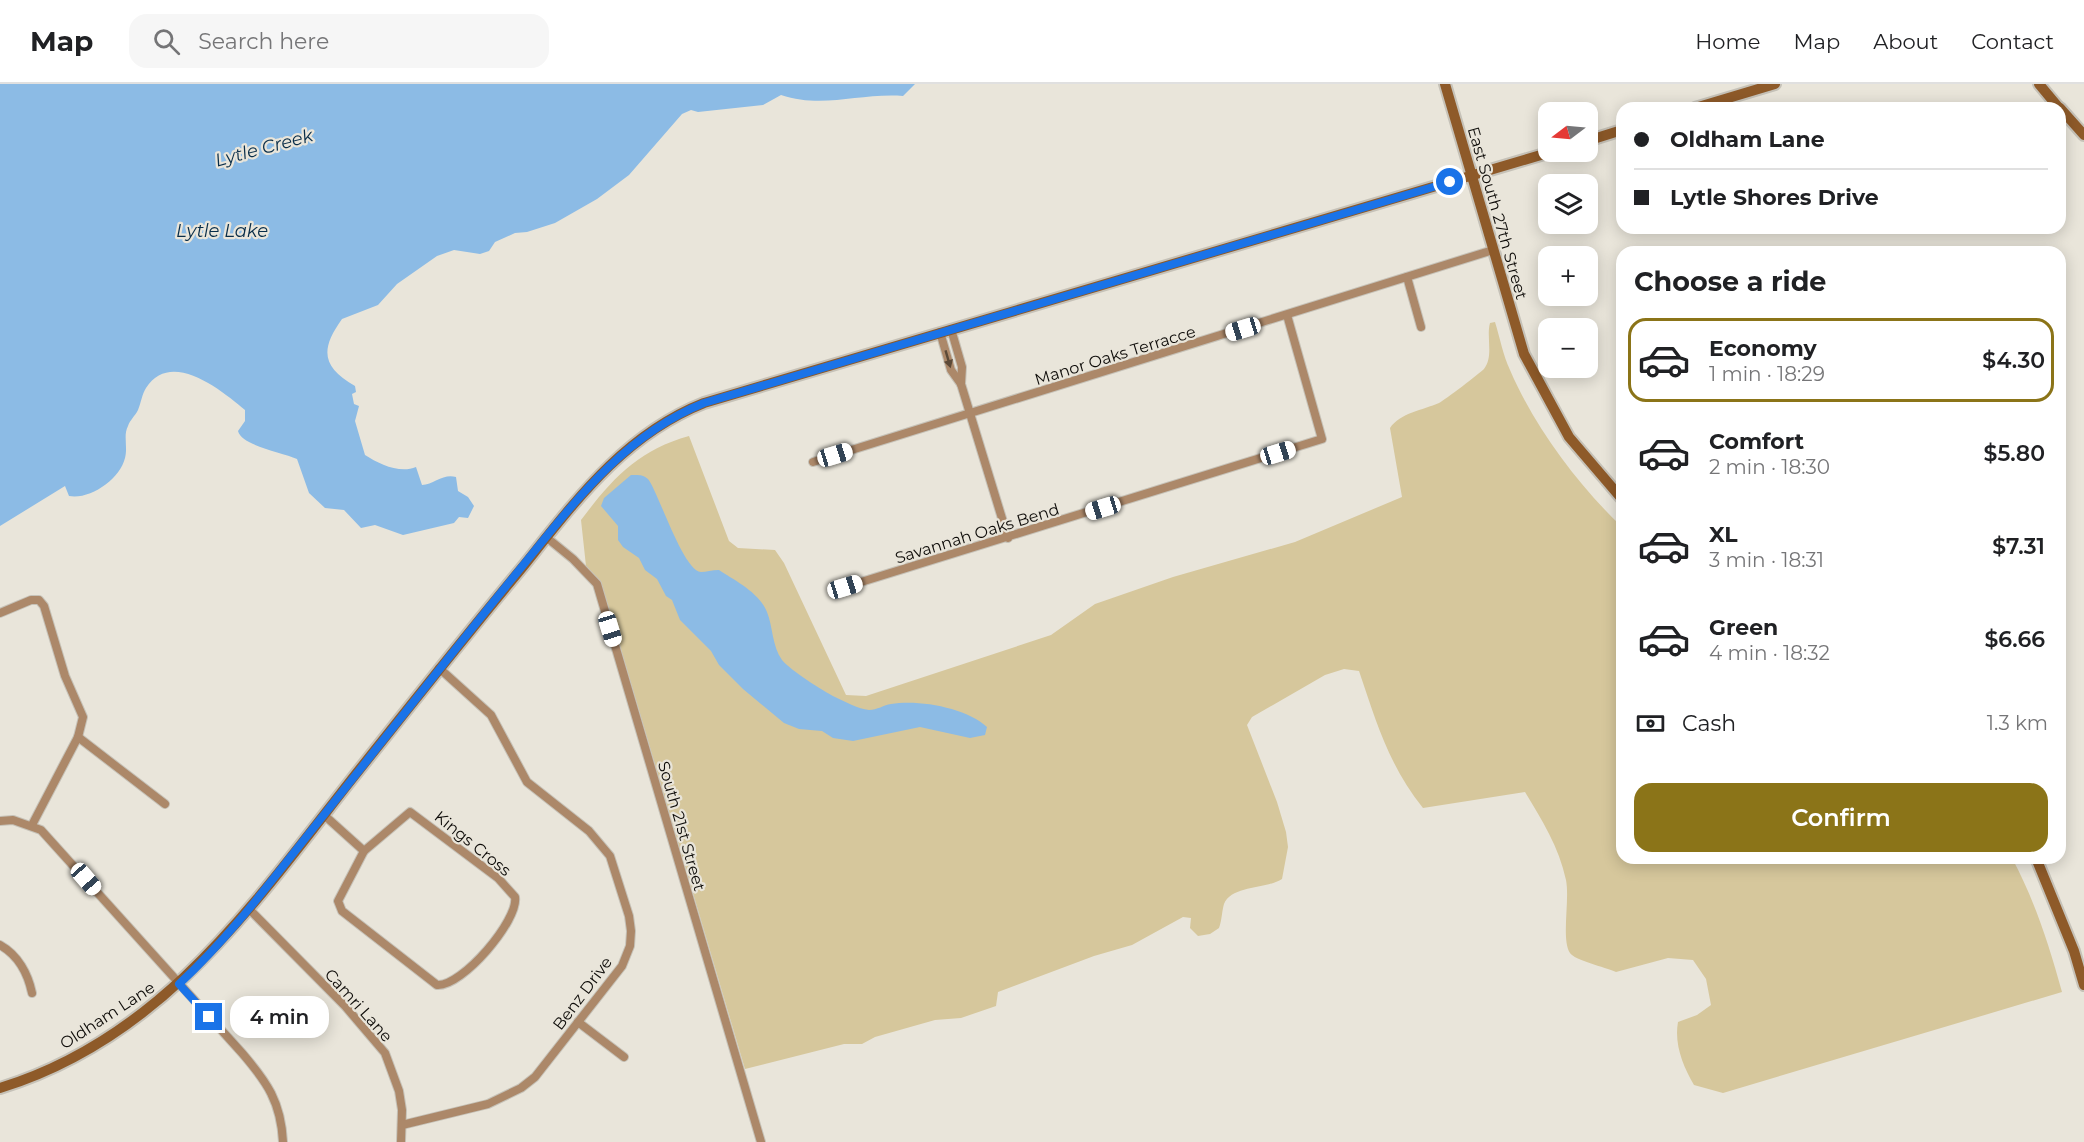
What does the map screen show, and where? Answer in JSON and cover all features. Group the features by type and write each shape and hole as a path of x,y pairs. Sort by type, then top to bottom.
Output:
{"main road":[{"name":"East South 27th Street","path":"1445,84 1524,354 1569,437 1616,492"},
{"path":"1711,102 1747,88 1775,84"},
{"path":"2039,84 2054,102"},
{"path":"2066,116 2084,135"},
{"path":"1598,138 1616,132"},
{"name":"Oldham Lane","path":"0,1088 81,1053 148,1010 200,965 249,909 439,668 599,473 642,435 670,417 704,403 946,330 1538,156"},
{"path":"2038,864 2074,951 2084,985"}],"street":[{"name":"Manor Oaks Terracce","path":"813,462 1493,250"},
{"path":"1407,277 1421,327"},
{"name":"Savannah Oaks Bend","path":"845,587 1322,439 1287,315"},
{"path":"946,330 951,370 961,384 1008,538"},
{"name":"South 21st Street","path":"546,537 573,559 597,584 761,1142"},
{"path":"0,613 32,600 39,600 44,606 65,676 83,717 78,737 32,825"},
{"name":"Benz Drive","path":"402,1125 504,1098 535,1077 622,966 630,946 629,916 616,868 610,856 589,831 527,782 491,715 439,668"},
{"path":"78,737 165,804"},
{"name":"Kings Cross","path":"410,812 416,814 498,878 512,893 516,902 495,942 484,955 450,984 437,985 389,944 342,911 338,901 339,895 364,851 405,814 410,812"},
{"path":"324,815 364,851"},
{"path":"0,821 13,820 32,825 49,838 267,1082 278,1107 283,1142"},
{"name":"Camri Lane","path":"249,909 345,1006 385,1053 399,1091 401,1142"},
{"path":"0,945 8,950 29,976 32,993"},
{"path":"578,1022 624,1057"}],"shaded area":[{"path":"1495,322 1510,370 1544,433 1573,473 1616,521 1616,864 2015,864 2041,924 2062,992 1723,1093 1694,1085 1680,1055 1677,1038 1678,1022 1697,1015 1711,1005 1706,979 1693,960 1668,958 1616,972 1573,956 1567,947 1567,888 1563,868 1549,834 1525,792 1423,808 1392,759 1359,671 1344,669 1325,675 1252,717 1247,725 1277,802 1288,847 1282,879 1234,893 1224,904 1219,928 1210,934 1198,936 1190,928 1191,918 1183,917 1132,945 1094,956 998,992 996,1006 961,1018 935,1020 875,1037 862,1044 844,1044 745,1069 601,582 586,566 581,520 615,479 655,449 689,436 729,541 738,548 775,550 784,563 846,695 866,696 1051,635 1095,604 1173,577 1295,542 1402,497 1390,428 1406,415 1439,403 1484,369 1489,358 1490,323"}],"water":[{"name":"Lytle Lake","path":"0,84 915,84 903,96 812,101 781,95 763,105 698,112 691,110 682,114 629,175 597,199 555,223 527,232 515,233 495,242 489,251 480,254 454,250 437,256 397,284 378,305 342,319 330,340 328,357 336,372 355,386 356,392 352,394 354,404 359,406 355,421 365,455 383,465 397,469 416,467 422,485 447,476 456,477 458,491 468,497 474,506 468,518 459,517 454,523 403,535 375,525 361,528 344,510 325,508 309,493 297,459 254,445 241,436 238,431 245,421 245,410 210,384 196,377 169,372 156,377 146,388 127,430 125,458 122,466 111,480 86,495 69,496 65,486 0,526"},
{"path":"631,475 648,479 679,545 694,568 701,572 719,570 759,599 767,612 779,655 799,675 835,697 869,710 891,704 915,703 955,710 978,720 987,727 985,735 970,738 920,727 853,741 833,738 822,731 799,729 784,723 743,689 719,665 711,651 680,620 672,600 666,596 657,579 645,570 639,558 623,547 618,540 618,526 601,506 604,498"}],"route":[{"path":"209,1017 179,984 200,965 249,909 439,668 599,473 642,435 670,417 704,403 1450,182"}],"water label":[{"name":"Lytle Creek","path":"264,148"}]}
